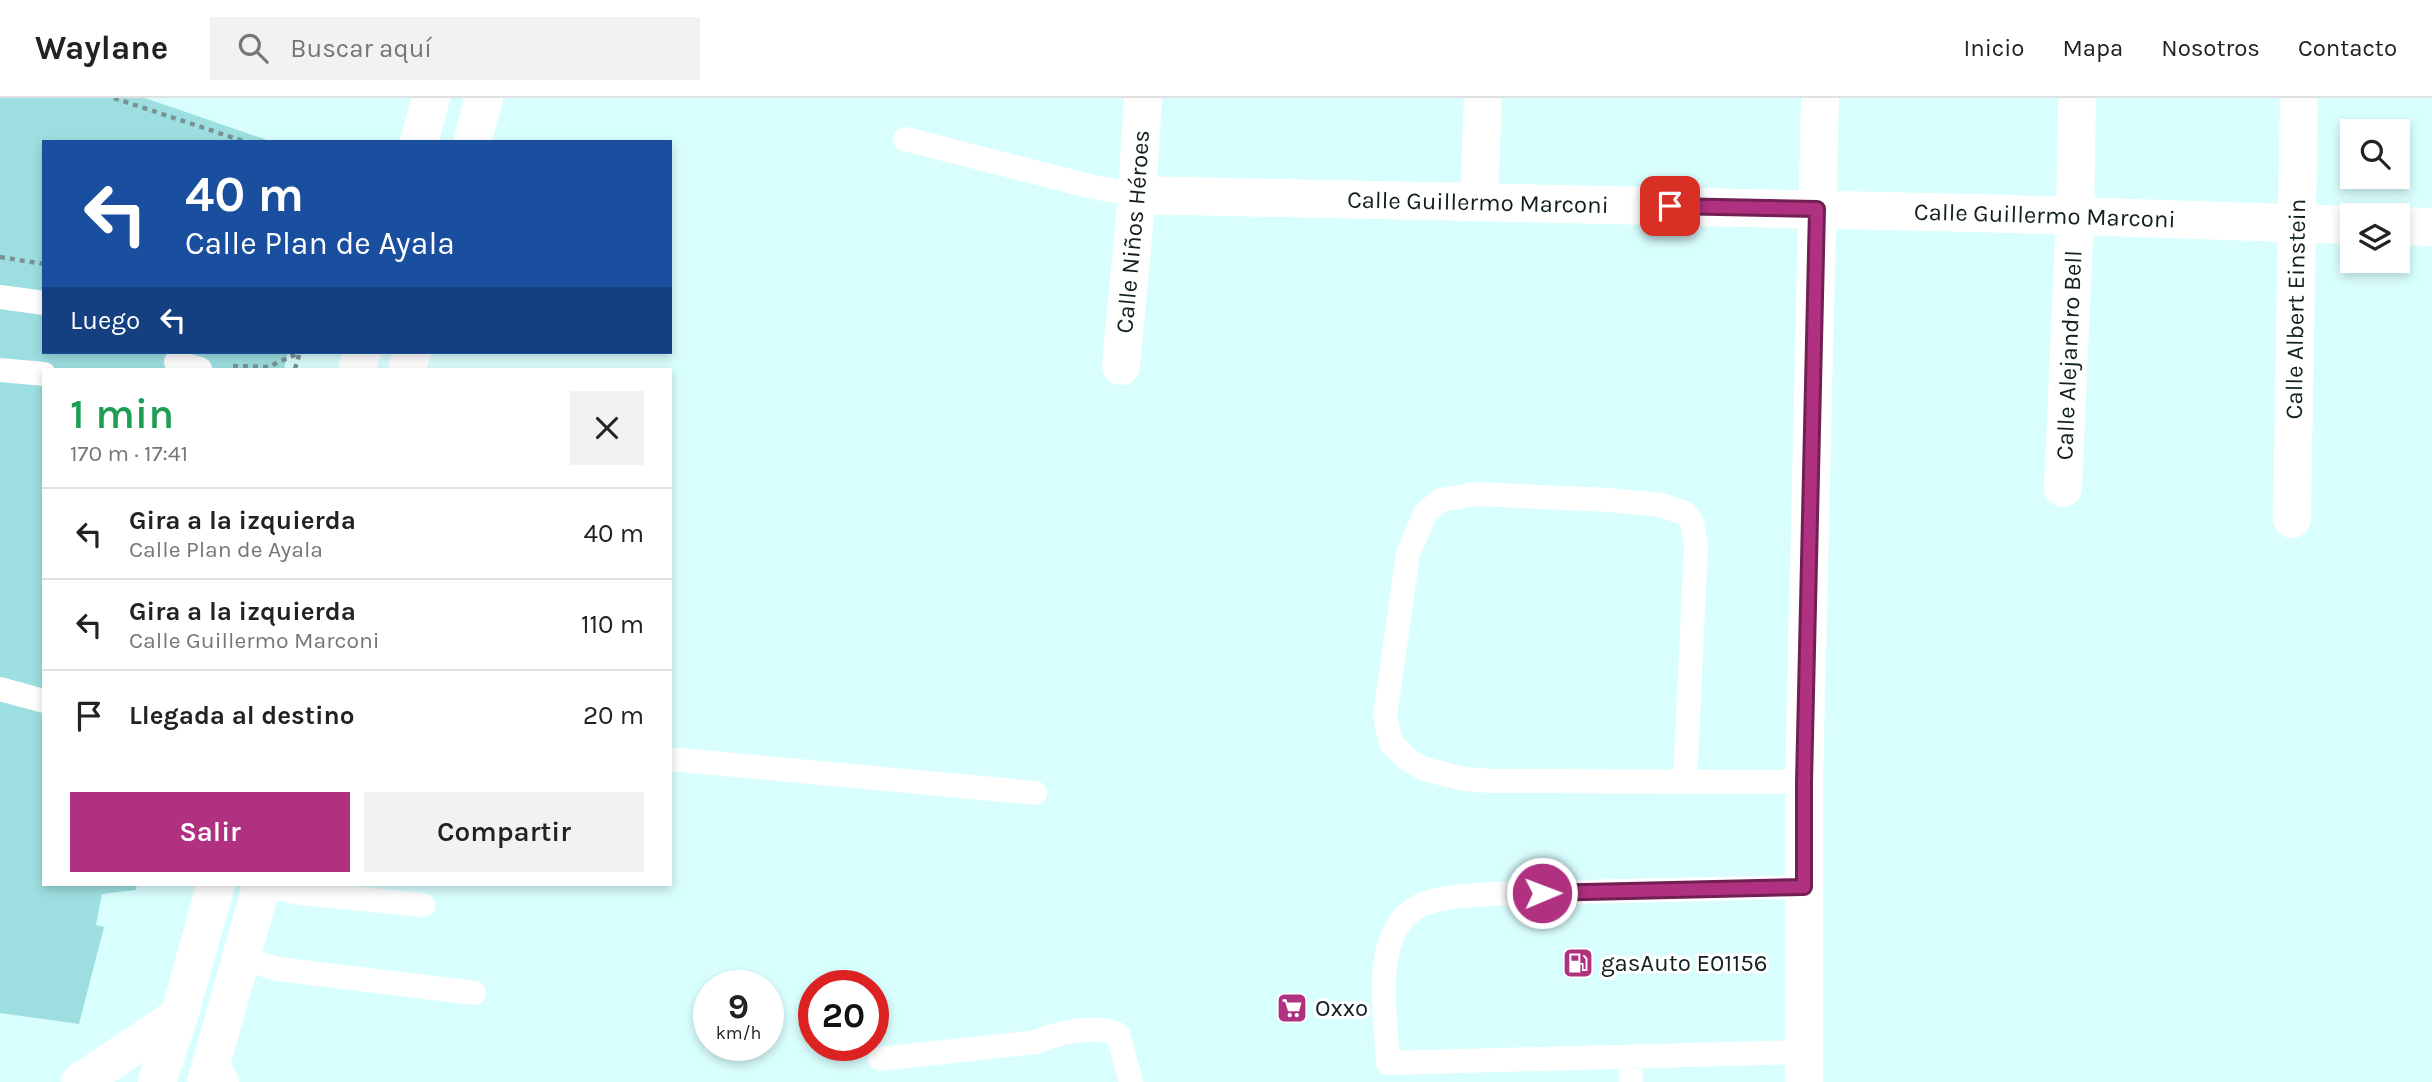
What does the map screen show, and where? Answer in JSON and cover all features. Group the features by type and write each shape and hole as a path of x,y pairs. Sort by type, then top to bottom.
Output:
{"street":[{"path":"420,140 431,98"},
{"path":"473,140 484,98"},
{"name":"Calle Niños Héroes","path":"1121,366 1143,98"},
{"path":"1479,201 1483,98"},
{"path":"1804,1067 1804,782 1820,98"},
{"name":"Calle Alejandro Bell","path":"2063,488 2075,216 2077,98"},
{"name":"Calle Albert Einstein","path":"2292,519 2298,98"},
{"name":"Calle Guillermo Marconi","path":"1137,195 1817,209 2340,225"},
{"path":"2410,226 2432,227"},
{"path":"157,1082 215,886"},
{"path":"212,1077 240,958 262,886"},
{"path":"80,1082 178,1016"}],"lane":[{"name":"Calle Guillermo Marconi","path":"905,139 1093,187 1137,195"},
{"path":"0,297 42,303"},
{"path":"174,361 197,368"},
{"path":"0,370 42,374"},
{"path":"1685,782 1696,546 1692,522 1685,513 1661,505 1609,500 1475,494 1441,500 1426,512 1408,554 1385,716 1391,743 1407,759 1424,769 1464,779 1685,782 1804,782"},
{"path":"0,689 42,700"},
{"path":"672,759 1035,793"},
{"path":"267,886 300,893 423,905"},
{"path":"1804,887 1489,894 1442,898 1404,915 1387,948 1385,973 1388,1072 1630,1057 1804,1067"},
{"path":"240,958 278,969 474,993"},
{"path":"889,1058 1036,1042 1052,1035 1104,1029 1118,1034 1131,1082"},
{"path":"1630,1057 1631,1082"}],"path":[{"path":"114,98 240,140"},
{"path":"0,257 42,264"},
{"path":"223,360 235,368 268,367 298,354"}],"shaded area":[{"path":"0,98 145,98 267,140 42,140 42,354 288,354 284,368 42,368 42,886 137,886 136,890 102,894 96,925 104,927 79,1024 0,1013"}],"place":[{"name":"gasAuto E01156","path":"1578,963"},
{"name":"Oxxo","path":"1292,1008"}],"route":[{"path":"1542,893 1804,887 1817,209 1670,206"}]}
